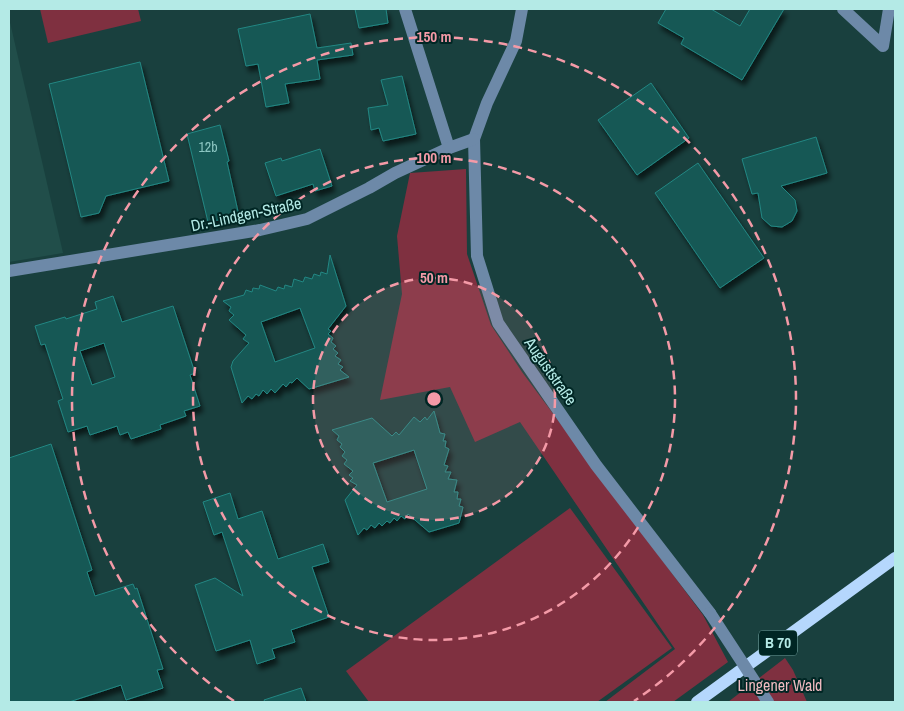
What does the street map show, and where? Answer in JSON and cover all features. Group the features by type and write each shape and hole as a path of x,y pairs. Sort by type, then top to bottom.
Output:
{"main road":[{"name":"B 70","path":"697,702 895,558"}],"street":[{"path":"405,9 449,148"},
{"name":"Auguststraße","path":"522,9 516,41 487,103 474,139 477,256 498,323 596,465 710,613 768,702"},
{"path":"843,9 883,46 889,9"},
{"name":"Dr.-Lindgen-Straße","path":"9,272 260,230 307,219 395,173 449,148 474,139"}],"shaded area":[{"path":"9,18 63,253 9,262"}],"green space":[{"path":"40,9 138,9 141,21 48,43"},
{"path":"466,169 467,254 491,325 522,372 703,615 728,662 673,702 605,702 675,649 520,422 475,442 450,387 380,400 402,294 397,236 410,173"},
{"path":"570,508 672,648 597,702 369,702 346,671"},
{"name":"Lingener Wald","path":"785,658 793,670 807,702 728,702"}],"building":[{"path":"355,9 386,9 388,23 359,28"},
{"path":"666,9 711,9 740,26 750,9 784,9 742,80 681,44 684,38 658,23"},
{"path":"310,14 317,48 351,43 353,55 317,60 320,79 285,84 289,103 266,107 258,64 246,66 238,29"},
{"path":"140,62 169,181 106,196 99,213 81,217 49,84"},
{"path":"402,76 416,134 383,141 379,128 371,130 368,108 388,105 381,80"},
{"path":"651,83 689,138 637,175 598,120"},
{"path":"220,125 239,216 208,222 187,134"},
{"path":"816,137 827,173 781,186 795,200 797,211 792,221 782,227 771,226 762,218 758,193 752,194 742,159"},
{"path":"320,149 332,186 315,191 313,184 276,196 265,163 281,158 282,161"},
{"path":"698,163 764,258 720,288 655,193"},
{"path":"330,255 346,306 328,329 331,331 328,334 333,338 331,342 336,346 333,349 338,353 335,356 341,360 338,364 343,367 340,370 349,377 309,389 297,378 286,387 283,384 275,393 271,389 267,394 263,390 259,396 256,394 252,399 248,396 242,403 231,367 233,361 249,343 243,339 246,335 229,320 234,315 229,311 231,307 223,301 244,295 246,290 252,292 253,288 259,289 260,285 276,291 278,287 284,289 285,285 292,287 294,279 303,282 305,277 312,279 314,274 320,276 321,272 327,274","holes":["300,308 315,348 275,362 261,322"]},
{"path":"113,296 122,322 173,306 195,373 190,375 200,406 184,411 186,416 160,425 161,429 131,439 128,432 120,435 117,426 90,435 87,426 68,432 58,401 63,399 45,344 41,345 35,326 97,309 95,302","holes":["104,343 115,377 92,385 80,351"]},
{"path":"434,411 440,433 445,434 443,441 446,441 445,447 449,449 444,465 448,466 445,472 451,472 448,479 457,480 454,492 458,492 457,499 461,499 459,506 463,507 459,523 429,532 408,514 405,519 401,516 397,521 394,518 390,523 387,521 382,526 379,523 375,528 371,525 367,530 364,528 358,535 345,500 357,485 350,481 353,478 349,475 353,471 344,464 347,460 342,456 345,452 340,447 342,444 337,440 339,436 332,430 372,418 392,436 396,432 399,435 414,417 420,422 425,417 427,420","holes":["414,450 427,489 387,502 373,463"]},
{"path":"51,444 92,570 87,572 95,596 133,584 135,589 137,588 163,669 157,670 163,688 126,700 121,685 69,702 9,702 9,458"},
{"path":"230,493 238,519 262,511 278,559 323,544 329,562 312,567 329,617 291,630 295,642 272,649 275,658 257,664 250,640 216,651 195,585 215,578 243,596 222,532 214,535 203,502"},
{"path":"301,688 306,702 265,702 264,700"}]}
